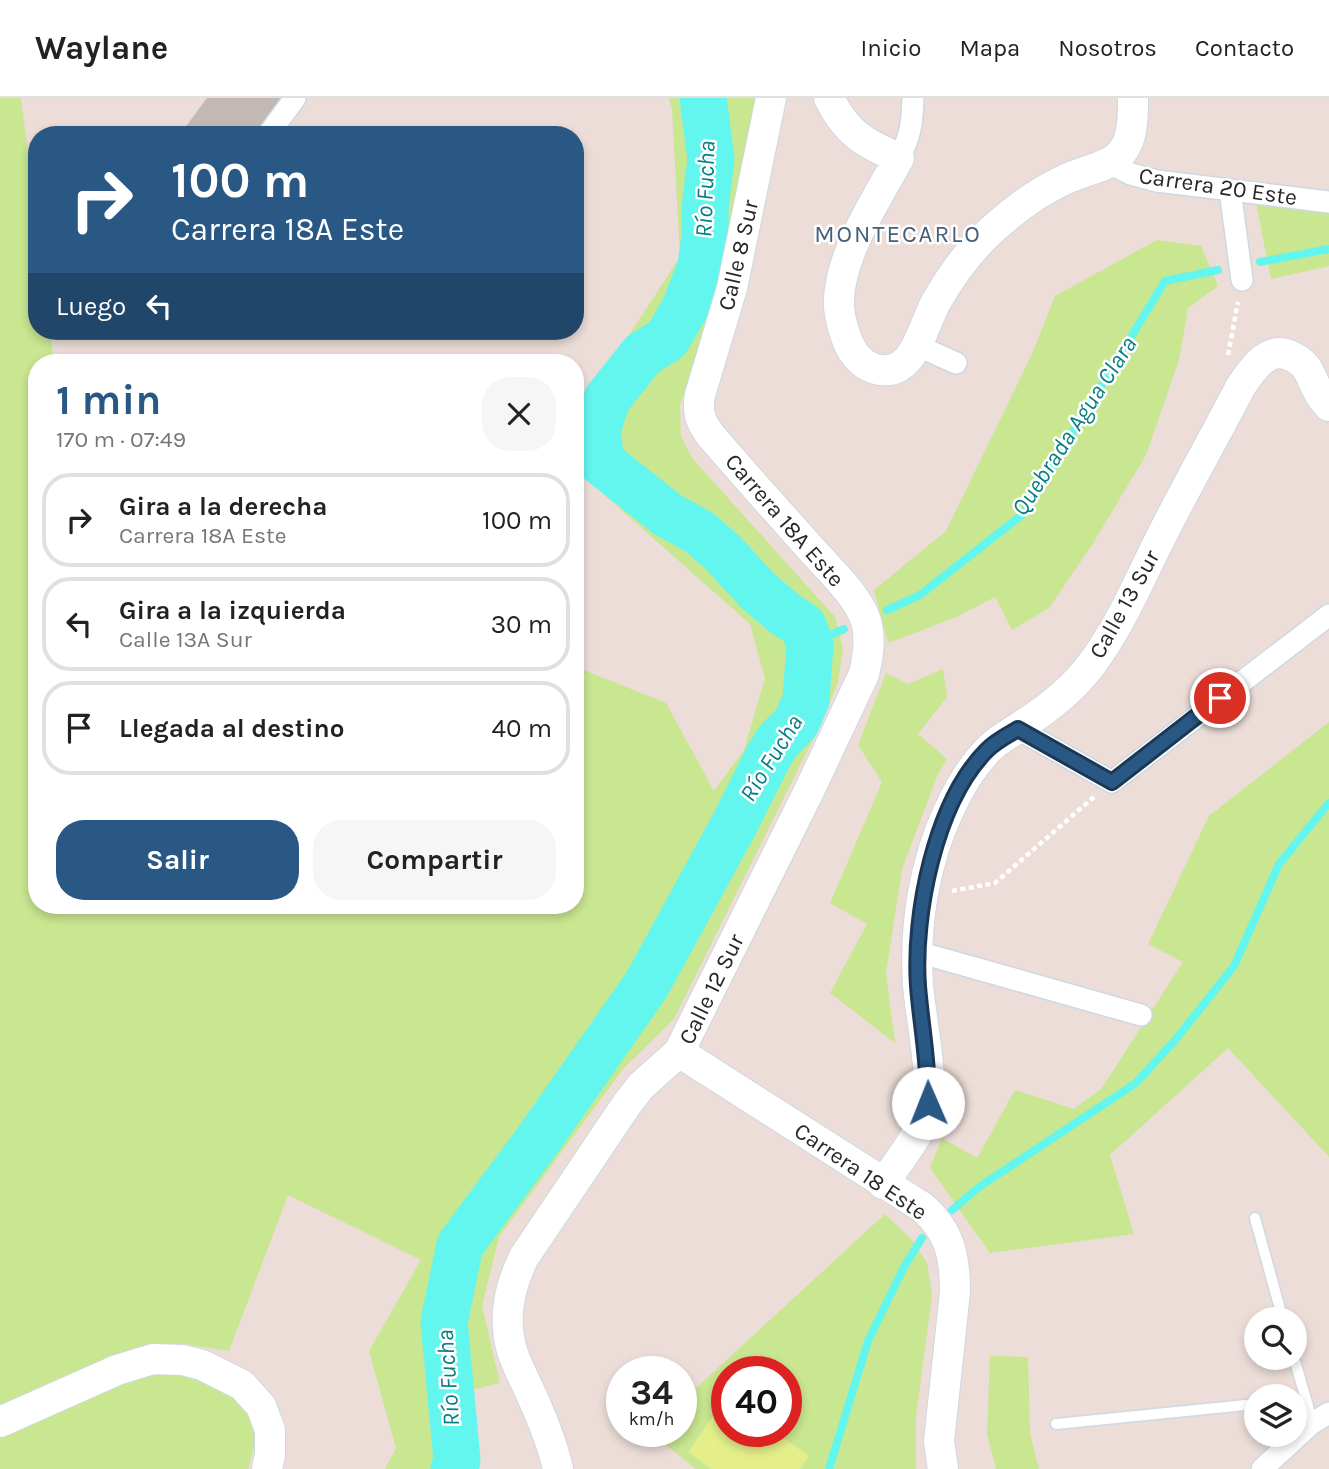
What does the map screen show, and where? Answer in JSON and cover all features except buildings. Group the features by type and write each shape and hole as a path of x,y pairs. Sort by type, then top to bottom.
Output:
{"street":[{"path":"275,126 295,98"},
{"name":"Calle 8 Sur","path":"698,409 732,288 771,98"},
{"path":"829,98 849,129 874,148 899,158"},
{"path":"913,98 912,127 908,141 856,238 841,278 840,319 847,339 856,356 866,365 878,370 901,366 910,356 947,282 963,259 983,238 1024,203 1045,190 1116,158 1131,134 1133,98"},
{"name":"Carrera 20 Este","path":"1108,163 1131,174 1157,181 1329,202"},
{"path":"1230,190 1242,280"},
{"path":"918,341 956,363"},
{"path":"1247,377 1265,357 1280,352 1290,355 1298,359 1308,371 1316,389 1329,406"},
{"name":"Calle 13 Sur","path":"883,1184 925,1118 928,1103 929,1081 918,985 918,952 927,873 948,811 961,786 986,751 1069,691 1106,644 1247,377"},
{"name":"Carrera 18A Este","path":"698,409 711,436 858,605 869,633"},
{"path":"1018,729 1112,782 1329,615"},
{"name":"Calle 12 Sur","path":"558,1469 546,1426 511,1347 508,1316 512,1286 532,1245 627,1104 641,1086 679,1052 864,674 869,633"},
{"path":"918,952 1141,1015"},
{"name":"Carrera 18 Este","path":"679,1052 915,1202 940,1226 950,1245 955,1268 939,1441 943,1469"},
{"path":"0,1422 117,1370 153,1359 183,1360 202,1365 242,1385 261,1406 270,1430 269,1462"},
{"path":"1262,1469 1320,1419"}],"lane":[{"path":"1255,1218 1279,1307"},
{"path":"1056,1424 1244,1405"},
{"path":"1307,1405 1320,1419"}],"path":[{"path":"1242,280 1226,366 1247,377"},
{"path":"924,897 995,883 1112,782"}],"green space":[{"path":"0,98 21,98 28,154 28,340 51,340 53,354 28,354 28,914 584,914 584,670 666,703 714,791 744,750 765,678 750,624 601,492 584,442 584,413 612,361 680,257 672,109 669,98 761,98 746,145 720,275 680,406 681,437 693,459 835,617 843,649 838,682 823,719 674,1019 623,1069 499,1237 482,1306 500,1383 472,1390 468,1469 385,1469 396,1448 369,1351 421,1260 288,1195 229,1351 185,1344 130,1355 0,1413"},
{"path":"1254,193 1329,202 1329,266 1271,279"},
{"path":"1157,240 1201,246 1218,286 1188,308 1179,360 1146,455 1092,545 1049,608 1012,630 995,597 954,618 888,643 874,590 946,531 1032,354 1055,296"},
{"path":"943,669 947,697 918,734 947,759 938,774 902,869 886,974 895,1043 830,993 867,924 830,903 882,782 858,745 886,673 908,684"},
{"path":"1329,722 1329,1157 1228,1048 1110,1155 1134,1234 990,1253 930,1168 942,1138 977,1158 1015,1090 1074,1109 1102,1088 1183,962 1148,944 1209,816"},
{"path":"885,1214 912,1240 927,1263 932,1295 916,1417 916,1469 696,1469 669,1447 697,1447 697,1387 711,1374 711,1447 802,1447 802,1356 731,1356"},
{"path":"990,1356 1028,1357 1030,1433 1039,1469 996,1469 987,1434"},
{"path":"191,1374 217,1384 237,1399 254,1419 256,1441 248,1469 0,1469 0,1437 145,1375"},
{"path":"711,1419 711,1447 796,1447 809,1456 800,1469 711,1469 688,1452 691,1447 697,1447 697,1439"}],"waterway":[{"name":"Río Fucha","path":"454,1469 457,1460 444,1322 460,1245 538,1140 647,984 769,755 778,741 796,723 806,700 810,644 803,626 758,591 722,552 699,532 668,515 601,462 597,430 607,399 643,354 667,339 685,308 701,266 711,159 703,98"},
{"name":"Quebrada Agua Clara","path":"1260,262 1329,249"},
{"name":"Quebrada Agua Clara","path":"887,610 920,595 1023,514 1165,281 1218,270"},
{"name":"Quebrada Agua Clara","path":"810,644 844,629"},
{"path":"952,1210 979,1187 1136,1083 1176,1039 1234,966 1279,864 1329,803"},
{"path":"829,1469 868,1341 904,1267 922,1238"}],"district":[{"name":"MONTECARLO","path":"898,234"}],"route":[{"path":"928,1103 929,1081 918,985 918,940 927,873 948,811 975,766 986,751 1018,729 1112,782 1220,698"}]}
